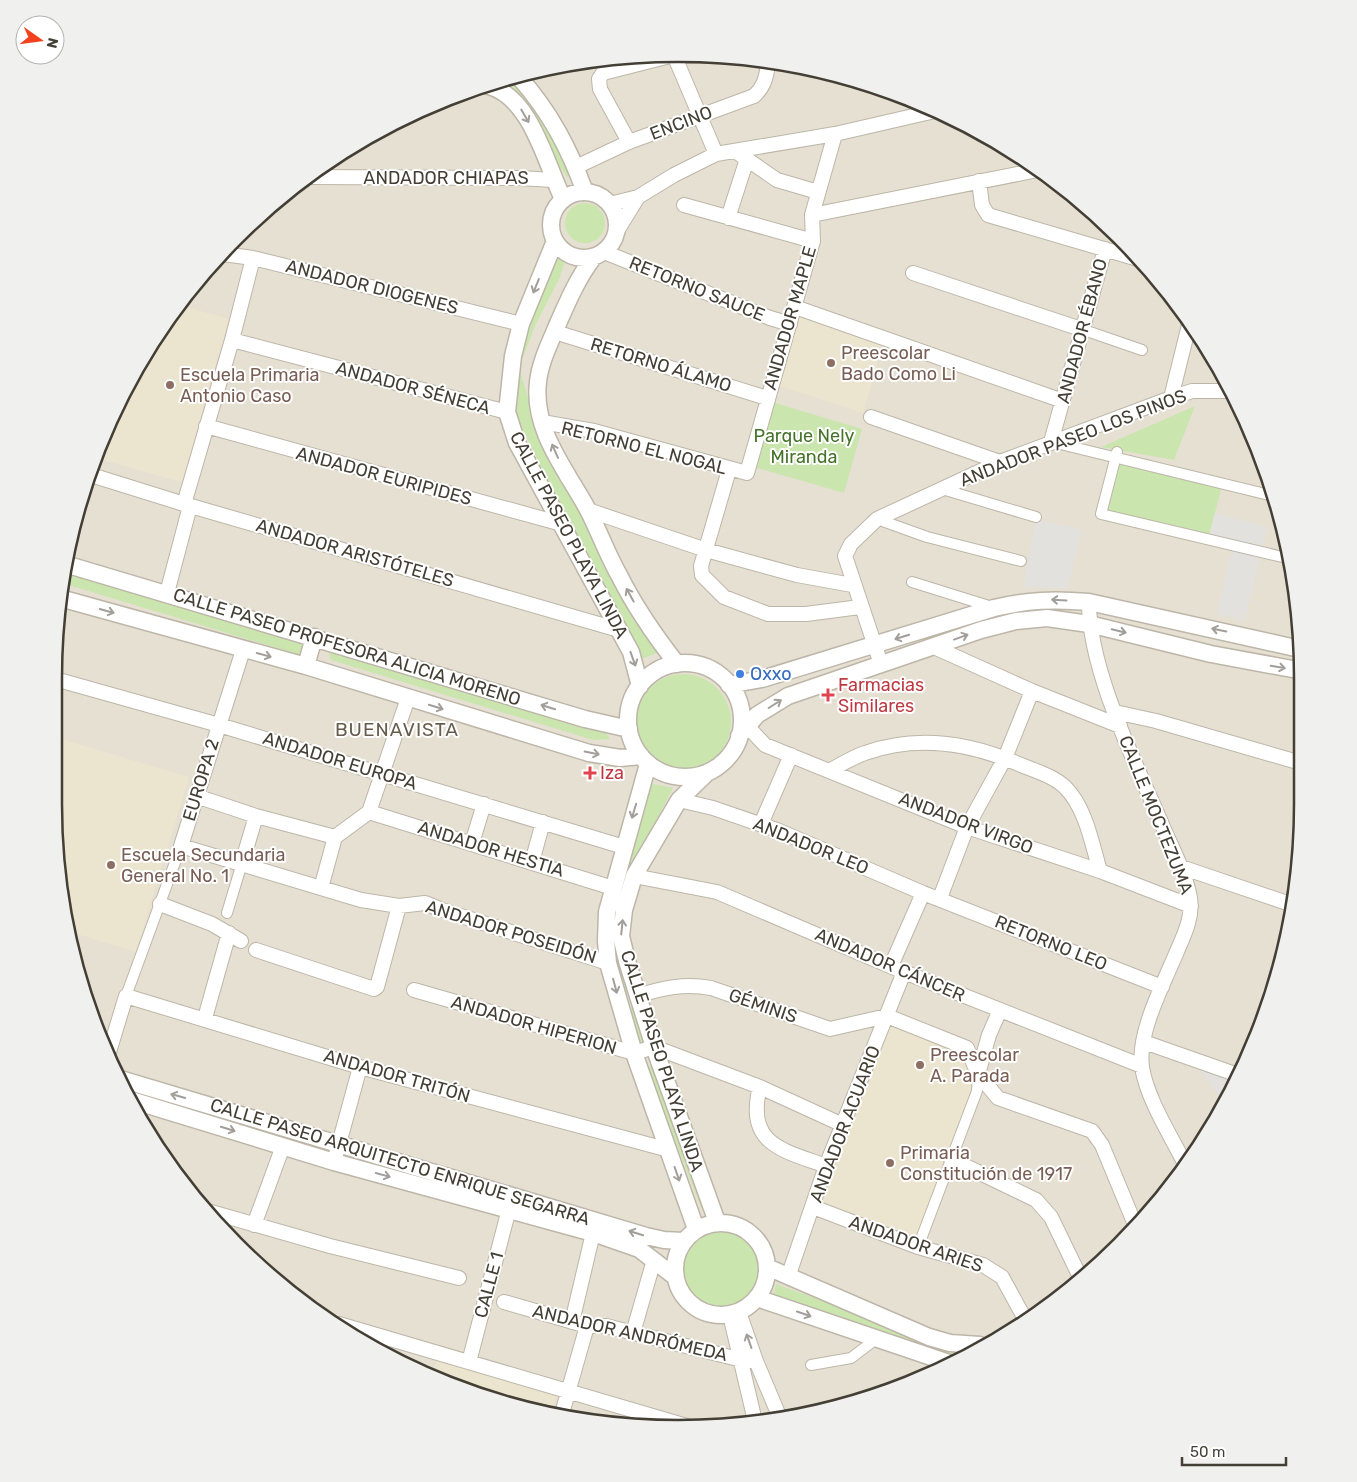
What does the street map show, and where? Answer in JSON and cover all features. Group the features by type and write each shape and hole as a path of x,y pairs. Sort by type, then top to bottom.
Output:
{"street":[{"path":"677,62 698,116 716,154"},
{"path":"629,142 600,89 599,79 611,71 639,64"},
{"name":"ENCINO","path":"576,166 629,142 754,96 762,88 765,69"},
{"path":"523,82 553,120 576,166 585,192"},
{"path":"497,90 503,92 520,108 539,143 563,199"},
{"path":"610,204 638,197 674,175 716,154 834,134 924,114"},
{"name":"ANDADOR MAPLE","path":"747,473 767,398 795,308 812,241 812,215 834,134"},
{"path":"735,151 777,180 818,192"},
{"path":"728,218 747,159"},
{"path":"812,215 1029,172"},
{"name":"ANDADOR CHIAPAS","path":"321,177 520,178 554,180"},
{"path":"979,181 982,205 988,215 1125,254"},
{"path":"617,231 616,217 610,204 599,195 585,192 563,199 554,211 551,226 555,241 571,256 582,259 598,255 612,242 638,197"},
{"path":"684,205 812,241"},
{"name":"CALLE PASEO PLAYA LINDA","path":"555,241 521,324 509,385 507,412 517,443 634,660 640,686"},
{"name":"ANDADOR ÉBANO","path":"1051,442 1084,330 1105,249"},
{"name":"ANDADOR DIOGENES","path":"231,255 253,258 521,324"},
{"name":"CALLE PASEO PLAYA LINDA","path":"598,255 570,296 543,360 538,382 538,405 542,422 562,469 588,510 618,574 642,617 677,664"},
{"name":"RETORNO SAUCE","path":"598,255 790,324"},
{"path":"167,593 206,426 232,340 253,258"},
{"path":"913,273 1142,350"},
{"path":"795,308 1063,401"},
{"path":"1171,398 1187,331"},
{"name":"RETORNO ÁLAMO","path":"555,332 767,398"},
{"name":"ANDADOR SÉNECA","path":"232,340 507,412"},
{"name":"ANDADOR PASEO LOS PINOS","path":"881,664 852,585 844,556 851,544 877,520 1000,462 1051,442 1192,391 1224,392"},
{"path":"871,418 1000,462"},
{"name":"RETORNO EL NOGAL","path":"542,422 594,431 729,470 747,473"},
{"name":"ANDADOR EURIPIDES","path":"206,426 562,524"},
{"path":"1051,442 1116,456 1266,494"},
{"path":"1116,456 1101,514 1283,557"},
{"path":"729,470 701,566 702,575 724,597 768,614 806,614 860,607"},
{"name":"ANDADOR ARISTÓTELES","path":"96,477 619,630"},
{"path":"942,489 1036,517"},
{"path":"588,510 706,550 797,576 852,585"},
{"path":"877,520 927,537 1022,561"},
{"name":"CALLE PASEO PROFESORA ALICIA MORENO","path":"73,566 585,719 629,729"},
{"path":"912,582 994,608"},
{"name":"CALLE PASEO PROFESORA ALICIA MORENO","path":"68,600 306,666 589,753 644,760"},
{"path":"729,685 762,679 1025,600 1089,602 1293,647"},
{"name":"CALLE MOCTEZUMA","path":"1089,602 1089,624 1117,719 1181,867 1191,906 1190,918 1162,987 1144,1042 1142,1066 1147,1086 1182,1158"},
{"path":"744,732 738,700 729,685 719,674 706,667 692,664 677,664 663,668 650,675 632,699 628,714 633,744 644,760 667,775 688,778 708,772 722,764 757,715 788,696 981,630 1016,621 1047,618 1089,624 1212,654 1294,669"},
{"path":"306,666 314,637"},
{"path":"934,647 1032,691 1117,719 1156,721 1294,761"},
{"name":"EUROPA 2","path":"111,1044 126,996 181,846 243,650"},
{"name":"ANDADOR EUROPA","path":"62,681 381,773 624,847"},
{"path":"940,898 967,827 1005,758 1032,691"},
{"path":"321,888 335,837 369,812 408,698"},
{"name":"ANDADOR VIRGO","path":"744,732 765,745 831,770 967,827 1100,871 1191,906"},
{"path":"831,770 871,751 887,747 930,742 952,743 1005,758 1053,778 1066,788 1084,819 1100,871"},
{"path":"761,824 791,755"},
{"name":"CALLE PASEO PLAYA LINDA","path":"644,760 607,912 606,941 608,963 634,1053 696,1229"},
{"name":"CALLE PASEO PLAYA LINDA","path":"708,772 680,800 634,876 624,910 622,936 637,996 717,1222"},
{"path":"196,796 256,816 335,837"},
{"name":"ANDADOR LEO","path":"680,800 713,808 761,824 923,893 940,898"},
{"path":"472,843 484,804"},
{"name":"ANDADOR HESTIA","path":"369,812 613,888"},
{"path":"227,913 256,816"},
{"path":"532,862 544,822"},
{"name":"ANDADOR POSEIDÓN","path":"181,846 360,900 399,906 426,903 442,910 608,963"},
{"path":"1181,867 1286,903"},
{"name":"ANDADOR CÁNCER","path":"634,876 717,892 898,969 1142,1066"},
{"name":"ANDADOR ACUARIO","path":"788,1277 826,1166 887,1016 898,969 923,893"},
{"name":"RETORNO LEO","path":"940,898 1162,987"},
{"path":"160,904 212,924 242,942"},
{"path":"256,950 376,989 399,906"},
{"path":"205,1018 229,934"},
{"name":"GÉMINIS","path":"637,996 668,986 690,984 711,988 830,1030 887,1016"},
{"name":"ANDADOR HIPERION","path":"414,990 634,1053 654,1047"},
{"name":"ANDADOR TRITÓN","path":"126,996 205,1018 360,1067 669,1150"},
{"path":"918,1247 977,1091 978,1074 1000,1010"},
{"path":"887,1016 968,1048 978,1074 998,1098 1092,1131 1102,1145 1133,1219"},
{"path":"1144,1042 1232,1074"},
{"path":"654,1047 760,1087 843,1125"},
{"path":"334,1162 360,1067"},
{"name":"CALLE PASEO ARQUITECTO ENRIQUE SEGARRA","path":"129,1081 646,1236 664,1240 683,1241"},
{"path":"760,1087 755,1108 758,1124 766,1139 789,1152 826,1166"},
{"name":"CALLE PASEO ARQUITECTO ENRIQUE SEGARRA","path":"140,1103 334,1162 593,1233 639,1249 674,1276"},
{"path":"254,1225 283,1146"},
{"path":"951,1159 1036,1200 1051,1217 1078,1273"},
{"name":"ANDADOR ARIES","path":"813,1207 918,1247 983,1265 1002,1277 1023,1315"},
{"name":"CALLE 1","path":"469,1362 509,1209"},
{"path":"219,1215 459,1278"},
{"path":"717,1222 732,1224 746,1230 757,1239 764,1252 767,1267 765,1283 757,1298 735,1314 711,1316 694,1308 681,1294 674,1276 674,1264 683,1241 696,1229 717,1222"},
{"path":"572,1322 593,1233"},
{"path":"633,1333 654,1260"},
{"path":"767,1267 929,1337 950,1343 972,1344"},
{"path":"757,1298 941,1360"},
{"name":"ANDADOR ANDRÓMEDA","path":"504,1302 587,1326 606,1326 742,1360 756,1361"},
{"path":"735,1314 754,1415"},
{"path":"735,1314 777,1411"},
{"path":"563,1409 587,1326"},
{"path":"360,1331 664,1419"},
{"path":"811,1365 850,1358 876,1339"}],"shaded area":[{"path":"678,62 759,68 799,74 877,95 914,109 986,145 1021,166 1085,215 1142,272 1167,304 1191,336 1231,406 1248,443 1274,519 1283,558 1293,638 1293,844 1283,924 1274,963 1248,1039 1231,1076 1191,1146 1167,1178 1142,1210 1085,1267 1021,1316 951,1356 914,1373 838,1399 799,1408 759,1414 678,1420 598,1414 558,1408 519,1399 443,1373 370,1337 336,1316 272,1267 215,1210 166,1146 145,1112 109,1039 83,963 74,924 64,844 62,804 62,678 68,598 74,558 95,480 109,443 145,370 166,336 215,272 272,215 304,190 336,166 406,126 443,109 519,83 558,74 638,64"},
{"name":"Escuela Primaria Antonio Caso","path":"188,307 229,319 182,482 103,460 126,406 145,370 166,336"},
{"name":"Preescolar Bado Como Li","path":"800,311 884,341 863,413 777,385"},
{"path":"1215,513 1267,527 1245,620 1217,614 1233,546 1208,539"},
{"path":"1036,519 1081,530 1068,588 1023,587"},
{"name":"Escuela Secundaria General No. 1","path":"62,739 189,777 136,952 76,934 64,844"},
{"name":"Primaria Constitución de 1917","path":"887,1024 961,1049 976,1081 918,1240 816,1204"},
{"path":"1194,1062 1231,1077 1219,1099"},
{"path":"436,1361 557,1394 553,1407 480,1387 434,1369"}],"green space":[{"path":"519,83 576,175 567,177 548,150 538,121 505,87"},
{"path":"585,203 599,209 605,223 599,237 585,243 571,237 565,223 571,209"},
{"path":"556,250 566,258 560,277 535,326 519,368 540,438 638,622 663,651 638,660 513,411 512,379 526,319"},
{"name":"Parque Nely Miranda","path":"772,402 862,429 844,493 754,467"},
{"path":"1195,406 1174,460 1101,447"},
{"path":"1115,459 1223,483 1208,539 1101,514"},
{"path":"72,574 305,644 300,655 70,585"},
{"path":"331,651 603,728 610,739 593,740 331,660 329,655"},
{"path":"683,674 701,678 717,688 727,704 731,722 727,740 717,756 701,766 683,770 665,766 649,756 639,740 635,722 639,704 649,688 665,678"},
{"path":"648,783 673,788 629,873 619,909 630,992 622,996 609,956 609,909"},
{"path":"637,1008 647,1042 643,1046 626,1009"},
{"path":"655,1065 707,1207 702,1210 646,1068"},
{"path":"722,1232 737,1235 749,1243 757,1255 760,1270 757,1285 749,1297 737,1305 722,1308 707,1305 695,1297 687,1285 684,1270 687,1255 695,1243 707,1235"},
{"path":"776,1284 961,1351 953,1355 773,1297"}],"place":[{"name":"Preescolar Bado Como Li","path":"831,363"},
{"name":"Escuela Primaria Antonio Caso","path":"170,385"},
{"name":"Oxxo","path":"740,674"},
{"name":"Farmacias Similares","path":"828,695"},
{"name":"Iza","path":"590,773"},
{"name":"Escuela Secundaria General No. 1","path":"111,865"},
{"name":"Preescolar A. Parada","path":"920,1065"},
{"name":"Primaria Constitución de 1917","path":"890,1163"}],"district":[{"name":"BUENAVISTA","path":"397,729"}]}
